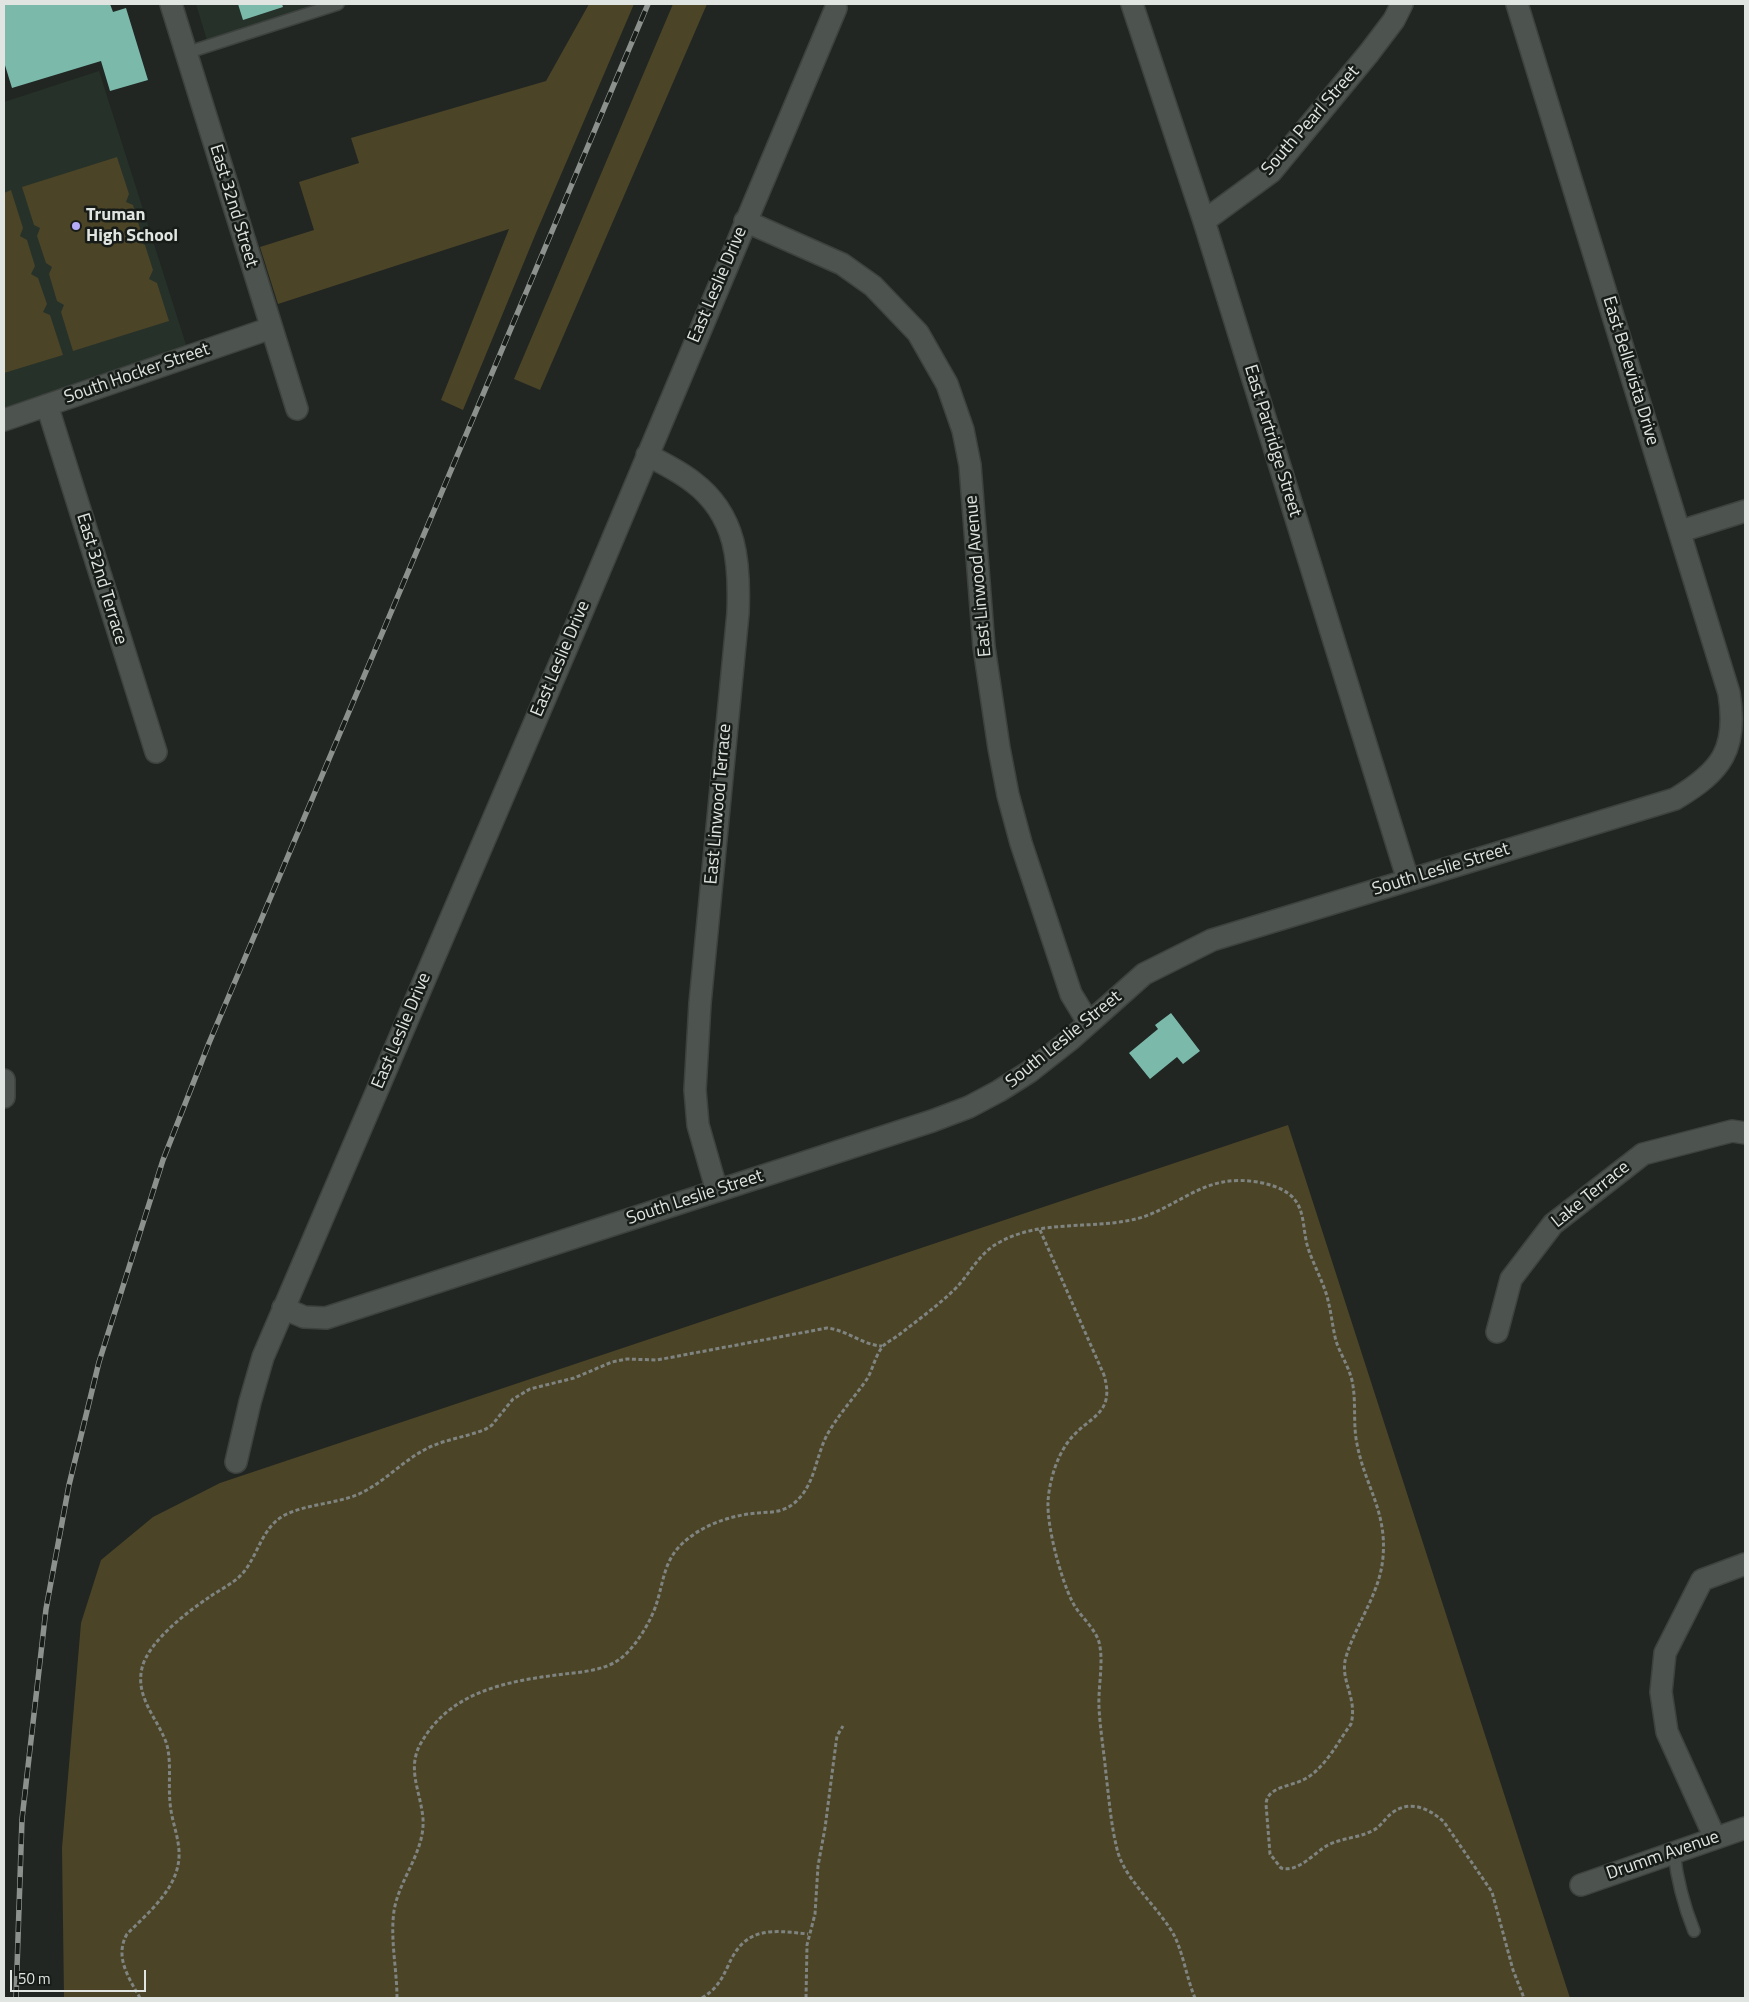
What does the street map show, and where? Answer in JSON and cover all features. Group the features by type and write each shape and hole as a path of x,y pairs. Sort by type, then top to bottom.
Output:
{"street":[{"name":"East 32nd Street","path":"170,4 297,409"},
{"name":"East Partridge Street","path":"1132,4 1204,221 1408,880"},
{"name":"South Pearl Street","path":"1204,221 1271,172 1369,54 1394,20 1402,4"},
{"name":"East Bellevista Drive","path":"1517,4 1602,283 1681,530 1729,693 1733,715 1730,739"},
{"name":"East Leslie Drive","path":"236,1462 260,1366 836,8"},
{"name":"East Linwood Avenue","path":"745,221 842,264 873,286 918,332 947,384 962,430 970,465 984,647 998,748 1008,795 1021,843 1071,994 1088,1022"},
{"name":"South Hocker Street","path":"4,420 271,328"},
{"name":"East 32nd Terrace","path":"47,405 156,752"},
{"name":"East Linwood Terrace","path":"647,455 679,471 695,482 709,496 726,522 738,558 740,578 700,1003 695,1090 698,1125 717,1191"},
{"path":"1681,530 1745,511"},
{"name":"South Leslie Street","path":"284,1308 304,1317 326,1318 924,1124 969,1107 1029,1072 1071,1039 1144,974 1212,940 1675,799 1700,784 1716,768 1730,739"},
{"path":"4,1080 4,1097"},
{"name":"Lake Terrace","path":"1497,1332 1511,1279 1553,1224 1643,1154 1732,1131 1745,1132"},
{"path":"1715,1838 1667,1732 1660,1692 1665,1653 1702,1580 1745,1564"},
{"name":"Drumm Avenue","path":"1582,1884 1745,1828"}],"lane":[{"path":"186,53 338,4"},
{"path":"1674,1852 1684,1904 1694,1931"}],"path":[{"path":"397,1998 393,1941 394,1912 398,1895 422,1835 423,1813 414,1777 414,1765 418,1747 426,1735 457,1704 483,1690 518,1680 600,1668 611,1664 625,1655 654,1612 666,1567 670,1558 683,1543 712,1524 750,1514 783,1510 798,1499 812,1479 827,1435 868,1378 882,1346 894,1339 952,1292 980,1256 989,1248 1018,1233 1138,1218 1159,1211 1202,1189 1222,1182 1246,1181 1283,1190 1296,1201 1300,1209 1305,1236 1327,1295 1339,1349 1352,1379 1357,1447 1380,1509 1383,1539 1383,1555 1375,1590 1345,1659 1344,1673 1353,1701 1353,1717 1321,1767 1304,1780 1270,1794 1266,1804 1270,1854 1277,1865 1290,1869 1335,1842 1376,1829 1393,1812 1405,1806 1417,1806 1438,1816 1482,1875 1492,1892 1513,1970 1524,1998"},
{"path":"1040,1230 1104,1375 1108,1394 1106,1404 1102,1410 1067,1442 1060,1455 1050,1486 1048,1503 1051,1526 1068,1593 1078,1612 1094,1631 1101,1652 1099,1706 1111,1815 1117,1850 1128,1874 1162,1915 1175,1938 1195,1998"},
{"path":"140,1998 123,1965 122,1947 127,1934 158,1903 171,1884 179,1862 178,1839 170,1804 168,1751 166,1742 146,1703 141,1688 142,1668 150,1651 170,1629 199,1604 242,1574 266,1532 274,1523 288,1514 345,1500 360,1494 427,1448 486,1429 492,1425 513,1400 530,1389 574,1378 612,1362 627,1359 657,1360 827,1328 841,1331 866,1342 882,1346"},
{"path":"806,1998 808,1934 816,1906 818,1866 826,1828 836,1743 844,1726"},
{"path":"702,1998 718,1987 732,1955 745,1940 767,1931 808,1934"}],"shaded area":[{"path":"196,4 352,4 210,50"},
{"path":"589,4 634,4 463,410 441,400 509,229 278,304 260,247 314,230 299,182 359,163 351,138 546,81"},
{"path":"673,4 707,4 540,390 514,379"},
{"name":"Truman High School","path":"99,71 188,351 4,413 4,102"},
{"path":"117,157 129,194 126,202 133,205 141,232 137,241 145,245 153,270 149,279 157,283 169,321 73,351 61,312 64,305 57,301 49,274 52,267 46,263 37,236 40,228 34,225 22,187"},
{"path":"11,190 23,228 20,236 27,240 35,266 31,274 38,278 47,304 43,312 50,315 63,355 4,373 4,193"},
{"path":"1288,1125 1570,1998 64,1998 62,1848 81,1623 101,1560 153,1517 220,1483"}],"building":[{"path":"4,4 110,4 113,12 126,8 148,80 110,91 101,61 12,88 4,62"},
{"path":"238,4 282,4 283,7 243,20"},
{"path":"1171,1013 1200,1051 1183,1064 1177,1057 1150,1079 1129,1053 1158,1029 1155,1025"}],"railway":[{"path":"16,1998 22,1819 46,1609 69,1485 99,1362 163,1160 209,1043 648,4"}],"place":[{"name":"Truman High School","path":"76,226"}]}
